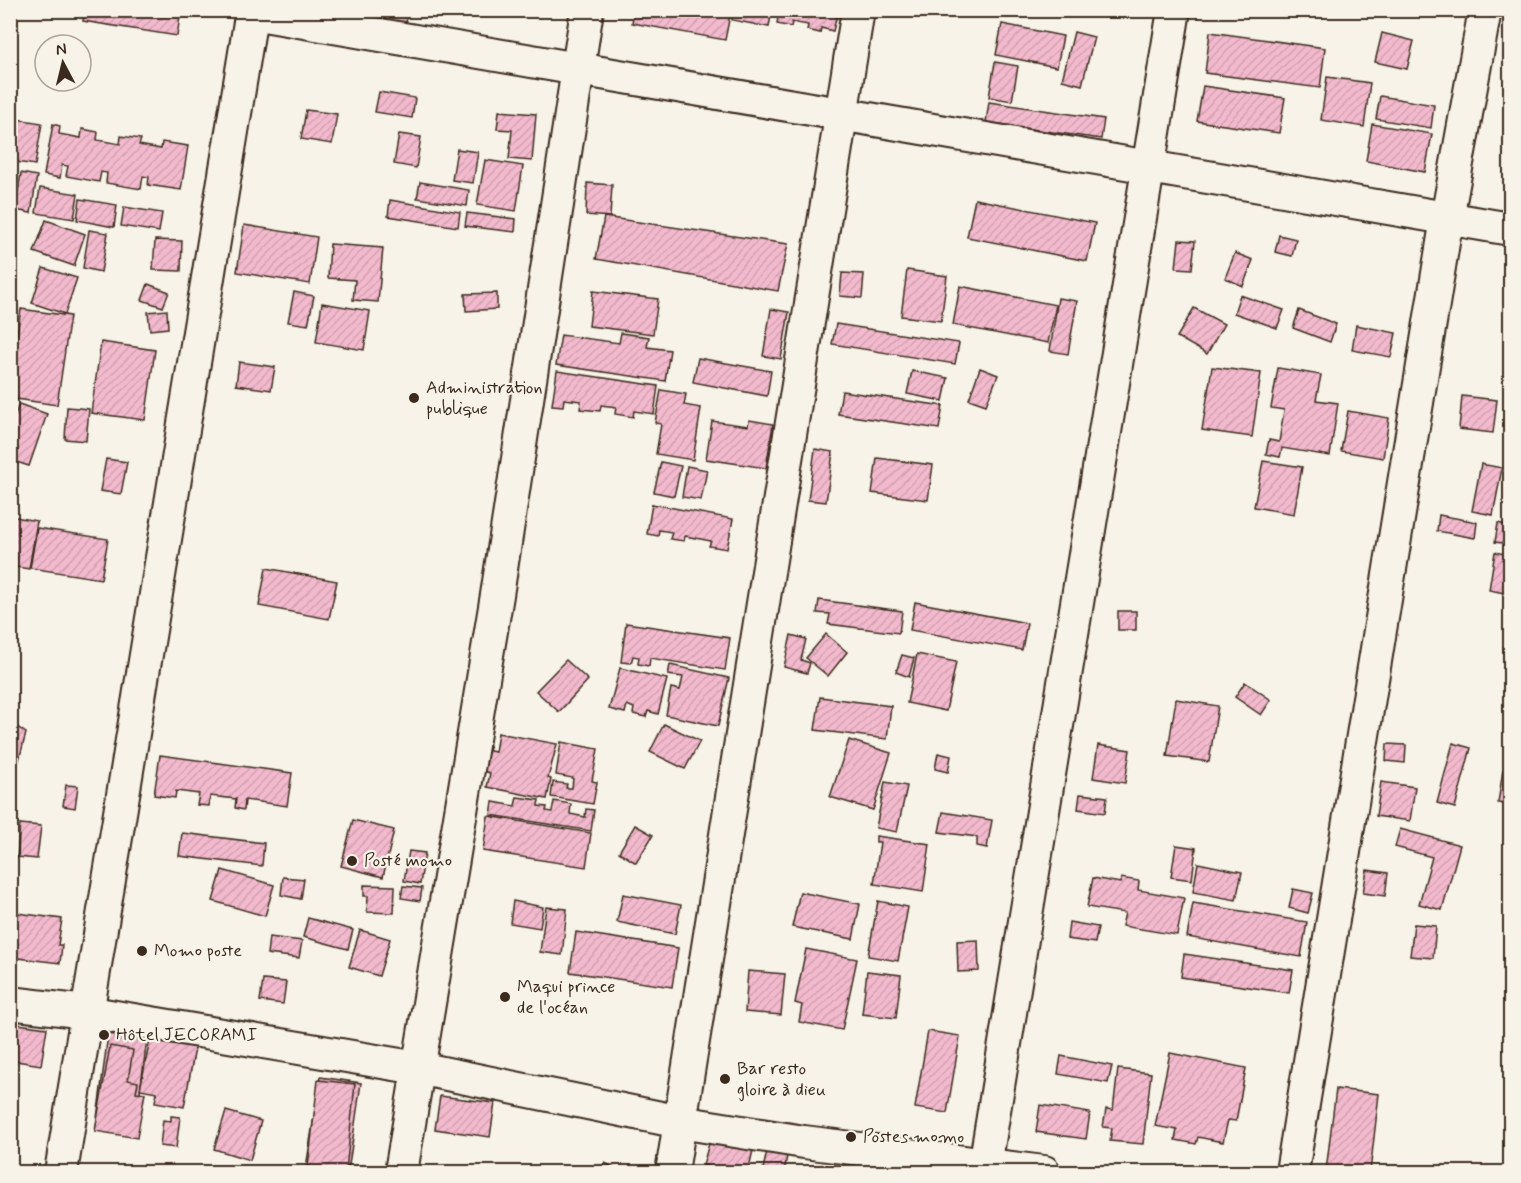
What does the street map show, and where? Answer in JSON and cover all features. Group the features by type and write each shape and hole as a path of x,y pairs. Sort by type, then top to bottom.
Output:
{"street":[{"path":"401,1173 497,595 587,10"},
{"path":"672,1173 858,10"},
{"path":"985,1168 1174,10"},
{"path":"1293,1173 1447,218 1485,10"},
{"path":"61,1173 252,12 1510,229"},
{"path":"10,1003 86,1012 418,1068 680,1122 985,1168 1044,1173"}],"building":[{"path":"84,10 181,10 177,36 83,21"},
{"path":"333,10 408,10 406,23"},
{"path":"634,10 731,10 725,40 632,23"},
{"path":"734,10 772,10 769,27 732,20"},
{"path":"779,10 838,10 833,31 821,28 820,33 807,30 808,25 792,22 791,27 777,24"},
{"path":"1002,24 1063,36 1057,67 996,55"},
{"path":"1074,32 1094,37 1082,85 1062,80"},
{"path":"1210,32 1325,48 1320,88 1205,73"},
{"path":"1382,33 1414,41 1407,69 1375,62"},
{"path":"995,62 1018,66 1012,101 989,97"},
{"path":"1327,77 1370,83 1364,127 1321,120"},
{"path":"1203,86 1285,98 1279,133 1197,121"},
{"path":"379,92 415,98 412,118 375,112"},
{"path":"1380,96 1434,105 1431,128 1376,119"},
{"path":"989,102 1104,119 1101,139 1025,128 1023,139 1011,137 1013,126 986,122"},
{"path":"306,110 337,114 332,144 301,139"},
{"path":"499,111 536,114 532,161 509,159 512,130 497,129"},
{"path":"10,118 42,123 35,165 10,161"},
{"path":"53,124 60,126 59,134 81,138 82,129 98,132 97,140 120,144 121,136 141,139 139,145 161,149 162,142 188,146 181,190 148,185 149,177 143,176 141,189 106,183 107,173 101,172 99,182 66,176 68,166 62,165 60,178 44,175"},
{"path":"1372,124 1432,134 1425,172 1366,161"},
{"path":"399,134 421,137 416,168 394,164"},
{"path":"457,149 478,152 473,183 452,180"},
{"path":"485,160 523,166 516,211 477,205"},
{"path":"21,173 37,176 31,213 15,210"},
{"path":"420,182 469,190 467,206 417,198"},
{"path":"587,183 612,185 610,217 586,215"},
{"path":"40,188 78,194 74,219 36,213"},
{"path":"80,199 117,205 114,227 77,220"},
{"path":"975,199 1095,223 1087,261 967,237"},
{"path":"390,200 460,212 458,227 388,216"},
{"path":"124,207 162,213 159,232 121,226"},
{"path":"467,213 516,219 515,232 465,226"},
{"path":"604,217 788,244 778,291 596,259"},
{"path":"46,220 85,234 74,266 34,252"},
{"path":"244,225 317,237 310,284 237,272"},
{"path":"89,230 108,233 101,272 83,268"},
{"path":"1279,235 1296,239 1292,256 1275,252"},
{"path":"155,240 182,241 181,271 153,270"},
{"path":"1179,240 1195,241 1192,269 1176,268"},
{"path":"330,244 383,248 378,302 353,300 355,280 328,278"},
{"path":"1235,253 1253,260 1243,286 1225,278"},
{"path":"43,268 77,278 65,314 32,303"},
{"path":"907,270 947,276 941,321 901,316"},
{"path":"842,273 864,274 862,298 840,296"},
{"path":"148,284 169,292 163,307 142,300"},
{"path":"960,286 1056,305 1048,343 953,325"},
{"path":"593,291 658,299 653,334 589,326"},
{"path":"294,292 314,296 308,325 288,322"},
{"path":"497,293 497,309 466,311 465,294"},
{"path":"1240,295 1284,310 1277,328 1234,313"},
{"path":"1058,298 1077,301 1068,354 1050,351"},
{"path":"322,303 370,311 364,350 316,342"},
{"path":"1194,308 1224,324 1207,354 1177,337"},
{"path":"21,309 70,316 57,405 10,398 10,378"},
{"path":"771,309 789,312 781,359 763,356"},
{"path":"167,310 168,328 150,330 148,312"},
{"path":"1299,310 1336,324 1330,342 1293,328"},
{"path":"836,324 959,343 955,364 832,344"},
{"path":"1356,325 1396,333 1391,357 1352,350"},
{"path":"621,333 649,337 647,347 670,350 665,381 556,365 561,335 619,343"},
{"path":"101,342 155,350 145,420 91,413"},
{"path":"698,358 771,371 767,396 693,382"},
{"path":"239,362 275,367 271,390 236,385"},
{"path":"1212,367 1261,373 1252,437 1202,430"},
{"path":"980,368 998,375 986,405 969,399"},
{"path":"1278,368 1321,375 1316,400 1338,403 1330,456 1282,448 1280,457 1266,454 1269,440 1279,442 1284,410 1271,408"},
{"path":"557,371 658,386 654,414 634,411 633,417 615,414 616,407 601,405 600,411 580,409 581,401 564,399 563,406 552,405"},
{"path":"912,371 948,378 943,401 907,394"},
{"path":"661,390 686,394 684,405 701,408 693,460 656,454 661,424 655,423"},
{"path":"842,391 943,406 939,429 838,414"},
{"path":"1462,396 1497,400 1493,433 1459,429"},
{"path":"19,404 47,414 29,466 10,460 10,429"},
{"path":"67,407 89,409 86,441 65,439"},
{"path":"1348,411 1389,418 1383,458 1341,451"},
{"path":"749,420 773,424 766,468 706,459 712,421 748,426"},
{"path":"815,449 833,452 826,502 808,500"},
{"path":"877,458 933,465 928,500 872,493"},
{"path":"106,459 127,462 121,494 100,491"},
{"path":"1263,461 1302,467 1294,514 1254,507"},
{"path":"661,462 681,466 674,496 654,492"},
{"path":"1481,464 1502,468 1493,515 1472,511"},
{"path":"687,466 707,470 701,500 682,497"},
{"path":"652,504 733,519 727,549 709,546 711,541 685,536 684,541 670,539 672,532 659,530 658,536 647,534"},
{"path":"1439,515 1477,522 1475,538 1437,531"},
{"path":"10,516 37,521 29,569 10,566"},
{"path":"1498,523 1510,526 1510,544 1495,542"},
{"path":"37,528 108,539 101,579 30,568"},
{"path":"1495,552 1510,555 1510,594 1489,590"},
{"path":"266,568 337,581 329,619 259,606"},
{"path":"819,600 902,611 899,633 828,624 830,614 817,613"},
{"path":"915,602 1027,623 1022,650 910,630"},
{"path":"1118,611 1136,611 1136,630 1118,630"},
{"path":"626,623 730,638 725,670 650,658 649,666 638,664 639,657 633,656 631,663 621,662"},
{"path":"826,634 847,652 828,676 806,658"},
{"path":"791,635 806,639 801,660 810,663 807,673 784,667"},
{"path":"917,654 956,662 946,711 907,703"},
{"path":"902,655 914,658 909,677 896,672"},
{"path":"566,660 588,680 559,712 536,691"},
{"path":"670,665 729,678 718,726 666,715 671,688 680,690 683,677 668,675"},
{"path":"620,668 667,679 658,714 648,711 646,717 633,714 634,708 627,705 625,713 609,709"},
{"path":"1245,682 1271,700 1261,715 1235,697"},
{"path":"820,697 891,706 887,739 815,730"},
{"path":"1176,699 1218,706 1209,762 1167,756"},
{"path":"10,722 26,733 10,795"},
{"path":"664,724 700,741 685,769 650,752"},
{"path":"498,733 557,744 548,778 551,779 547,799 487,787 490,773 482,771 486,750 495,752"},
{"path":"849,740 891,753 873,810 830,797"},
{"path":"561,742 598,749 592,781 597,782 593,804 551,797 553,782 567,784 566,788 572,788 573,778 556,775"},
{"path":"1453,743 1471,748 1455,808 1437,803"},
{"path":"1387,744 1406,745 1405,763 1386,761"},
{"path":"1098,745 1130,750 1125,783 1093,778"},
{"path":"938,753 951,756 948,772 935,769"},
{"path":"160,755 292,773 287,806 245,800 244,810 235,808 236,799 210,796 209,806 197,805 199,794 176,791 175,798 154,795"},
{"path":"1503,770 1510,771 1510,805 1498,803"},
{"path":"885,782 907,786 897,832 876,828"},
{"path":"1381,782 1415,787 1410,821 1376,816"},
{"path":"66,785 78,786 75,808 63,806"},
{"path":"1080,794 1107,797 1105,813 1078,809"},
{"path":"517,797 539,800 538,806 547,807 546,811 552,812 554,801 571,804 570,814 585,817 586,809 594,810 591,831 491,815 493,802 515,806"},
{"path":"943,812 992,820 987,848 977,846 977,837 939,832"},
{"path":"488,816 591,833 586,867 483,851"},
{"path":"353,820 394,830 383,877 341,866"},
{"path":"20,824 41,826 37,859 17,857"},
{"path":"635,825 653,835 636,863 619,852"},
{"path":"1400,829 1460,845 1442,910 1419,904 1432,857 1395,847"},
{"path":"182,833 264,843 262,866 179,856"},
{"path":"876,836 930,844 923,892 874,884 880,842 876,842"},
{"path":"1176,845 1196,848 1192,880 1171,877"},
{"path":"409,851 425,853 420,884 404,881"},
{"path":"1198,863 1242,872 1236,900 1193,892"},
{"path":"222,870 274,885 265,916 213,901"},
{"path":"1367,870 1388,873 1385,896 1363,893"},
{"path":"283,877 304,879 301,899 281,895"},
{"path":"1093,878 1120,883 1121,878 1139,881 1138,890 1184,898 1177,935 1122,926 1125,913 1087,907"},
{"path":"364,885 395,886 394,913 367,912 368,896 364,896"},
{"path":"403,886 422,888 420,901 401,898"},
{"path":"1293,889 1313,893 1308,913 1289,908"},
{"path":"800,892 860,904 853,939 792,927"},
{"path":"623,894 681,905 675,934 617,922"},
{"path":"513,901 543,907 540,928 510,923"},
{"path":"878,901 908,907 898,961 868,956"},
{"path":"1193,903 1307,922 1301,957 1187,937"},
{"path":"546,907 567,909 562,955 540,952"},
{"path":"10,912 62,919 58,945 62,945 60,963 10,957"},
{"path":"308,918 353,930 348,949 303,937"},
{"path":"1069,922 1098,927 1095,943 1067,939"},
{"path":"1414,924 1436,926 1433,958 1410,956"},
{"path":"360,930 390,939 379,976 349,967"},
{"path":"576,932 678,948 672,987 570,972"},
{"path":"269,937 302,941 299,958 267,954"},
{"path":"978,940 979,971 958,972 957,941"},
{"path":"806,949 857,959 842,1030 799,1022 802,1005 795,1003"},
{"path":"1184,954 1293,970 1289,993 1181,977"},
{"path":"748,971 785,974 781,1015 745,1012"},
{"path":"867,971 901,975 896,1018 862,1014"},
{"path":"263,980 286,982 283,1004 260,1001"},
{"path":"10,1023 47,1028 41,1065 10,1060"},
{"path":"928,1031 960,1036 947,1113 915,1108"},
{"path":"108,1034 147,1039 135,1131 96,1126"},
{"path":"151,1035 196,1043 184,1107 155,1102 157,1092 140,1089"},
{"path":"110,1046 133,1050 128,1080 138,1082 136,1092 145,1093 137,1138 95,1131"},
{"path":"1170,1053 1246,1068 1236,1121 1228,1120 1223,1142 1198,1137 1196,1144 1175,1140 1177,1130 1155,1126"},
{"path":"1061,1056 1112,1066 1108,1083 1058,1074"},
{"path":"1118,1069 1151,1073 1143,1144 1110,1141 1112,1128 1103,1127 1106,1109 1113,1110"},
{"path":"320,1077 361,1083 348,1172 306,1168"},
{"path":"318,1080 355,1084 346,1171 308,1167"},
{"path":"1336,1089 1379,1094 1370,1172 1326,1171"},
{"path":"440,1096 495,1103 490,1137 435,1129"},
{"path":"1040,1105 1090,1113 1086,1139 1036,1132"},
{"path":"226,1111 261,1121 250,1160 214,1149"},
{"path":"171,1116 180,1117 176,1148 160,1146 163,1120 171,1121"},
{"path":"710,1140 753,1150 748,1172 708,1172 710,1167 703,1165"},
{"path":"767,1151 787,1156 784,1172 763,1169"},
{"path":"605,1163 618,1170 617,1172 599,1172"}],"place":[{"name":"Administration publique","path":"414,398"},
{"name":"Posté momo","path":"352,861"},
{"name":"Momo poste","path":"142,951"},
{"name":"Maqui prince de l'océan","path":"505,997"},
{"name":"Hôtel JECORAMI","path":"104,1035"},
{"name":"Bar resto gloire à dieu","path":"725,1079"},
{"name":"Postes momo","path":"851,1137"}]}
